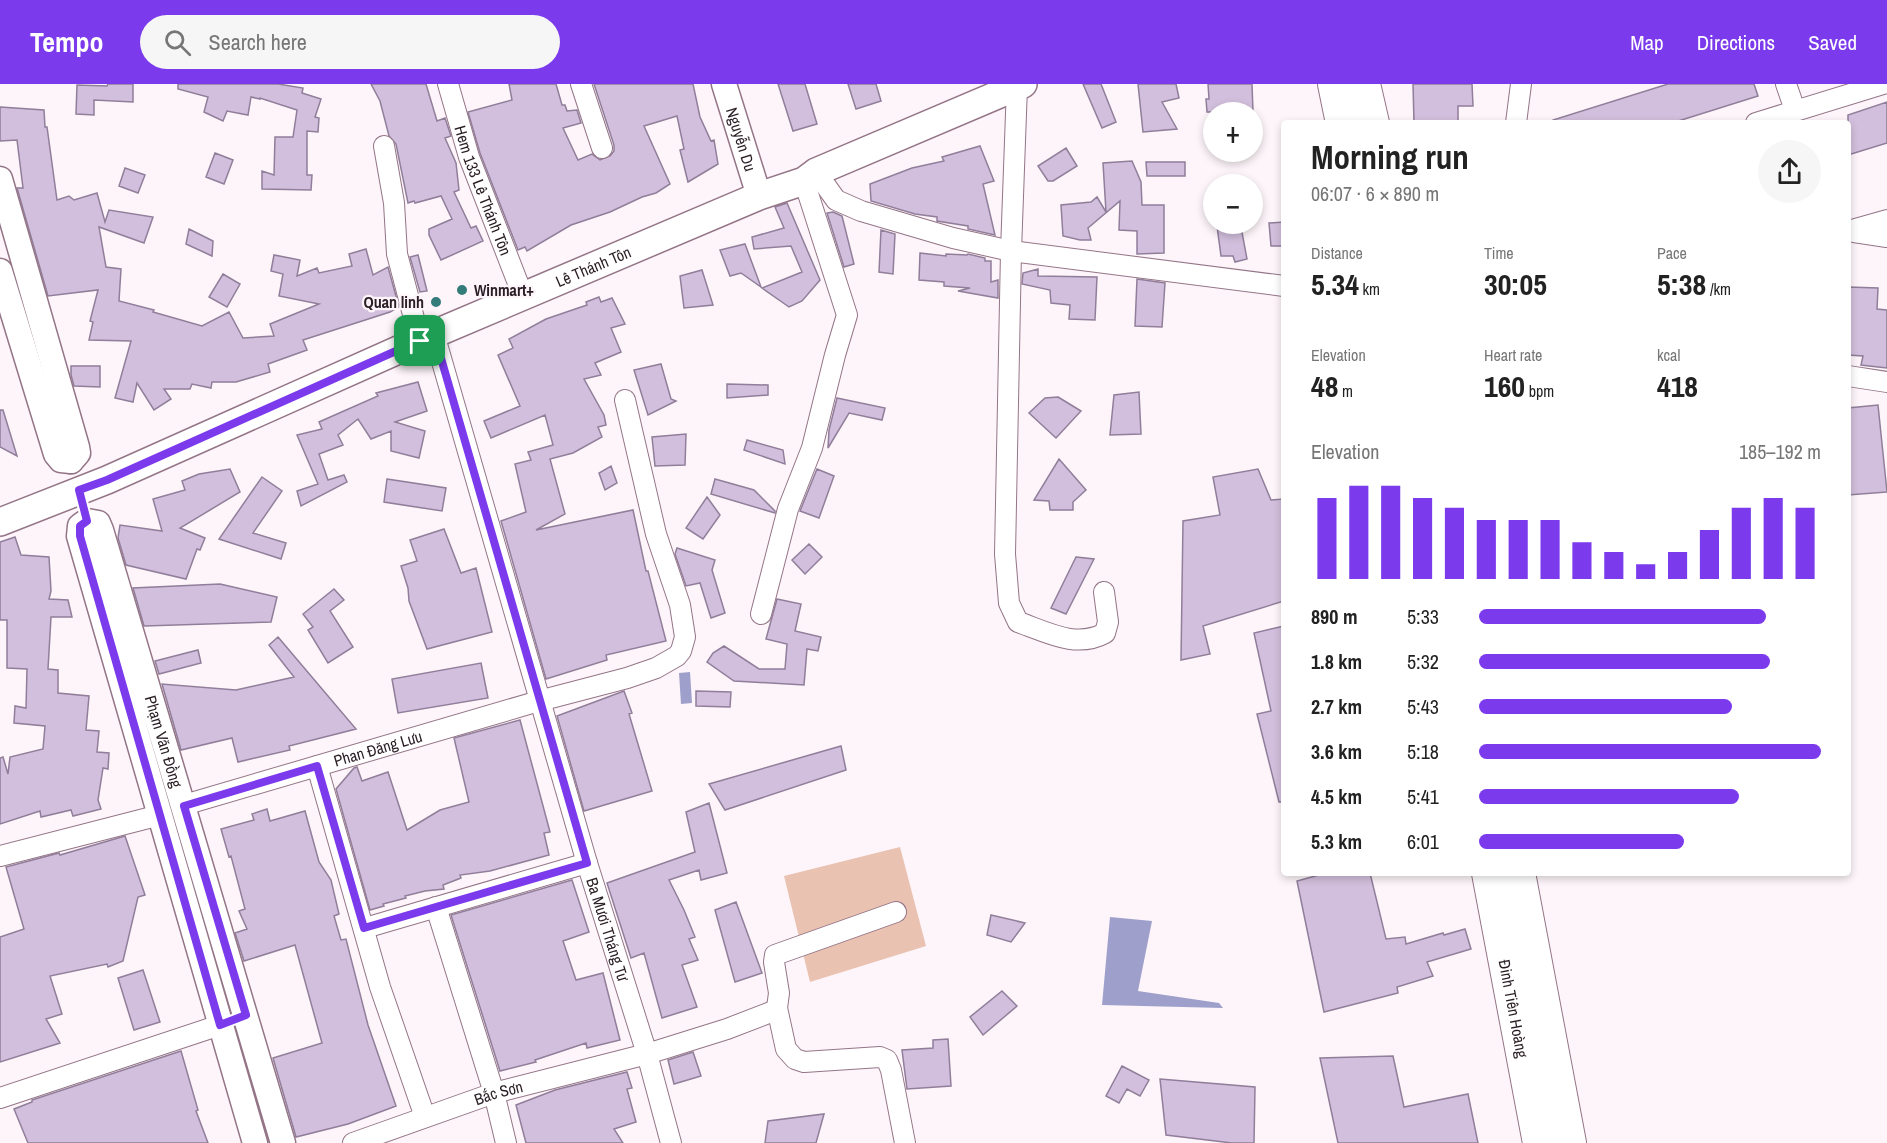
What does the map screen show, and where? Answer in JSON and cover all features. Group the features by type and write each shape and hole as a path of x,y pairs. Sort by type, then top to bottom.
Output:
{"highway":[{"path":"1334,84 1341,120"},
{"path":"1364,84 1371,120"},
{"name":"Đinh Tiên Hoàng","path":"1489,876 1539,1143"},
{"name":"Đinh Tiên Hoàng","path":"1520,876 1570,1143"}],"main road":[{"name":"Lê Thánh Tôn","path":"0,522 107,480 427,338 759,196 810,177 1020,85"}],"street":[{"name":"Hem 133 Lê Thánh Tôn","path":"448,84 469,157 524,297"},
{"path":"581,84 602,148"},
{"name":"Nguyễn Du","path":"724,84 759,196"},
{"path":"1516,120 1521,84"},
{"path":"1786,84 1795,110"},
{"path":"1765,120 1883,84"},
{"path":"1020,85 1011,250 1005,554 1009,603 1018,622 1067,639 1085,640 1105,633 1108,622 1104,592"},
{"name":"Ba Mươi Tháng Tư","path":"384,146 394,203 397,254 427,338 539,700 647,1054 671,1143"},
{"path":"810,177 836,200 861,211 953,238 1011,250 1281,286"},
{"path":"761,614 788,509 812,448 847,315 810,177"},
{"name":"Phạm Văn Đồng","path":"2,190 77,447 78,453 71,461"},
{"path":"1851,230 1887,220"},
{"path":"1851,231 1887,237"},
{"name":"Phạm Văn Đồng","path":"0,272 56,454 61,460 71,461"},
{"path":"1851,376 1887,382"},
{"name":"Phan Đăng Lưu","path":"184,806 539,700 627,678 672,660 684,644 685,630 681,605 656,534 625,400"},
{"name":"Phạm Văn Đồng","path":"71,461 87,521"},
{"name":"Phạm Văn Đồng","path":"255,1143 80,536 80,526 87,521 98,523 102,530 283,1143"},
{"path":"317,766 380,987 425,1117"},
{"path":"0,856 184,806"},
{"path":"364,928 587,863"},
{"path":"436,907 494,1094 506,1143"},
{"path":"896,912 775,955 774,962 779,993 777,1008 786,1049 795,1059 804,1062 880,1057 886,1060 891,1070 905,1143"},
{"name":"Bắc Sơn","path":"353,1143 494,1094 647,1054 727,1029 777,1008"},
{"path":"0,1098 246,1015"}],"shaded area":[{"path":"900,847 926,946 810,982 784,876"}],"water":[{"path":"690,672 692,703 681,704 679,673"},
{"path":"1110,917 1152,921 1138,991 1219,1003 1223,1008 1102,1005"}],"building":[{"path":"108,84 133,84 133,102 94,100 94,115 76,114 77,85 107,86"},
{"path":"178,84 278,84 303,88 302,93 321,99 315,117 319,118 318,132 307,131 307,175 312,175 311,190 262,189 262,171 274,175 275,137 293,137 297,110 251,97 248,115 227,111 223,121 204,112 208,97 178,89"},
{"path":"371,84 426,84 437,121 445,118 451,136 445,138 456,163 459,190 454,192 471,228 476,226 483,241 441,260 429,235 429,229 452,219 441,196 408,203 396,144 389,136 380,101"},
{"path":"509,84 556,84 562,105 565,105 567,111 577,110 581,123 563,128 578,160 592,154 600,160 610,156 614,151 614,145 594,84 693,84 700,117 711,141 714,140 718,164 688,182 680,150 684,149 677,116 644,126 670,184 656,193 571,225 527,251 525,247 518,250 480,153 468,112 512,100"},
{"path":"778,84 805,84 817,124 793,131"},
{"path":"848,84 876,84 881,101 856,109"},
{"path":"1083,84 1101,84 1116,122 1102,128"},
{"path":"1138,84 1176,84 1179,98 1162,102 1177,129 1143,132"},
{"path":"1208,84 1252,84 1253,102 1206,102 1206,99 1209,99"},
{"path":"1413,84 1472,84 1473,106 1458,106 1458,120 1414,120"},
{"path":"1668,84 1754,84 1758,96 1682,120 1553,120"},
{"path":"1887,102 1887,143 1851,154 1851,120 1848,120 1848,115"},
{"path":"0,107 44,110 57,200 69,196 74,200 97,193 105,222 109,210 153,217 144,243 99,227 106,267 121,269 119,301 202,326 229,312 243,338 274,336 270,324 319,304 279,296 283,274 271,271 274,255 300,260 297,276 317,268 319,273 352,266 349,254 366,249 373,275 388,267 399,307 390,312 303,340 307,350 268,364 270,372 236,382 212,382 211,388 192,384 190,389 164,389 171,399 154,410 137,383 133,402 115,398 131,341 89,340 93,322 90,321 98,290 48,296 17,188 23,188 17,140 0,141"},
{"path":"980,146 994,181 983,184 995,235 968,229 968,226 937,221 937,217 915,214 871,201 870,184 912,168 944,161 942,157"},
{"path":"1066,148 1077,166 1053,181 1048,181 1038,166"},
{"path":"215,153 233,160 224,184 206,177"},
{"path":"1132,161 1141,182 1142,205 1164,205 1164,253 1137,254 1137,231 1119,230 1120,201 1088,228 1091,240 1063,236 1061,205 1091,202 1097,197 1106,212 1103,163"},
{"path":"1146,162 1185,162 1185,176 1147,176"},
{"path":"125,168 145,175 138,193 119,186"},
{"path":"787,203 820,280 802,301 789,307 762,288 802,272 791,246 754,249 752,237 784,228 775,207"},
{"path":"833,212 842,216 854,264 844,267 827,213"},
{"path":"1281,222 1281,246 1271,246 1269,223"},
{"path":"189,229 213,241 212,256 186,244"},
{"path":"881,230 895,234 893,274 879,272"},
{"path":"1218,234 1242,234 1247,259 1235,262 1233,256 1221,256"},
{"path":"745,244 761,287 741,273 730,276 720,250"},
{"path":"920,253 946,256 946,254 968,254 991,261 991,282 998,280 998,298 958,291 970,288 944,286 944,282 919,280"},
{"path":"418,255 427,291 420,292 410,257"},
{"path":"1038,269 1038,276 1097,277 1095,320 1069,319 1070,305 1051,303 1050,290 1022,284 1023,273"},
{"path":"702,270 713,305 684,308 680,276"},
{"path":"223,274 240,284 227,307 209,297"},
{"path":"1137,279 1165,283 1162,327 1135,326"},
{"path":"1851,287 1878,288 1877,309 1887,310 1887,368 1861,365 1863,356 1851,355"},
{"path":"599,297 601,302 612,298 625,324 611,328 621,352 595,363 601,375 584,379 604,415 606,425 598,427 602,437 573,453 550,459 565,514 536,530 633,510 646,571 648,571 666,641 606,655 607,660 546,679 501,521 526,512 515,464 531,460 528,452 553,445 545,415 491,438 484,421 520,406 498,355 513,348 509,339 546,319 587,305 586,302"},
{"path":"661,364 671,399 676,401 648,415 634,370"},
{"path":"71,366 100,366 100,387 74,386"},
{"path":"418,382 427,411 395,422 425,431 419,458 391,451 391,431 371,439 358,419 338,435 343,445 319,454 328,480 344,475 347,482 301,506 297,491 318,484 297,435 322,429 319,422 378,396 376,393"},
{"path":"727,384 768,385 768,395 727,398"},
{"path":"1139,392 1141,434 1110,435 1114,395"},
{"path":"1058,397 1081,411 1056,438 1029,413 1045,398"},
{"path":"837,398 885,408 882,420 849,413 828,448 829,430"},
{"path":"1878,405 1887,492 1851,495 1851,408"},
{"path":"0,410 3,410 17,456 0,447"},
{"path":"686,434 685,465 655,466 652,437"},
{"path":"747,440 783,450 785,464 744,450"},
{"path":"1059,459 1086,490 1073,502 1073,510 1050,510 1049,501 1034,500"},
{"path":"611,466 617,483 605,490 599,473"},
{"path":"230,469 240,492 180,528 205,538 200,550 197,549 186,579 126,565 118,538 120,525 162,531 153,499 185,490 182,481 199,474"},
{"path":"817,469 834,476 819,518 800,511"},
{"path":"1258,469 1271,500 1281,499 1281,602 1203,626 1210,654 1181,660 1183,521 1220,515 1213,477"},
{"path":"262,477 282,491 253,533 286,543 281,559 219,539"},
{"path":"387,479 446,488 442,511 384,502"},
{"path":"715,479 754,490 775,513 711,494"},
{"path":"707,497 720,515 703,539 686,528"},
{"path":"444,529 461,573 476,568 492,632 427,649 409,601 408,588 401,566 417,561 410,540"},
{"path":"15,537 21,555 49,557 51,591 49,599 68,600 72,617 51,617 48,669 58,670 58,693 89,696 86,730 99,731 97,752 109,753 108,769 103,768 98,800 101,809 73,816 71,810 41,817 40,811 0,824 0,758 3,757 8,774 10,757 43,749 45,726 14,723 15,706 26,708 27,669 7,668 7,620 0,620 0,542"},
{"path":"809,544 822,557 805,574 792,560"},
{"path":"677,548 715,560 712,570 725,613 711,618 700,583 686,586 675,554"},
{"path":"1076,557 1094,559 1066,614 1051,608"},
{"path":"220,584 277,597 271,622 144,626 133,588"},
{"path":"334,589 344,600 330,611 353,647 328,663 308,630 313,627 303,614"},
{"path":"777,599 801,604 795,631 821,637 818,651 807,649 804,685 734,681 707,662 713,653 724,646 759,669 785,669 787,644 766,639"},
{"path":"1281,627 1281,802 1279,802 1257,714 1271,711 1254,633"},
{"path":"278,637 356,729 289,746 290,750 238,762 232,738 181,750 162,684 236,690 294,677 269,645"},
{"path":"198,650 201,663 159,674 155,661"},
{"path":"481,663 488,698 398,713 392,679"},
{"path":"624,691 652,791 584,811 557,716"},
{"path":"696,691 731,692 730,707 696,706"},
{"path":"520,720 550,832 544,833 549,855 490,871 460,875 461,878 443,885 444,889 405,896 406,898 370,910 336,789 357,767 362,781 388,772 407,830 440,810 469,802 454,738"},
{"path":"841,746 846,770 725,810 709,784"},
{"path":"709,803 727,873 701,880 699,870 669,880 695,937 689,939 698,960 682,965 697,1007 662,1018 644,953 631,958 607,883 695,852 686,812"},
{"path":"267,809 270,821 305,811 319,862 331,880 339,914 334,916 341,940 346,939 368,1025 396,1106 348,1124 296,1137 273,1058 322,1043 295,945 244,961 235,933 247,929 239,911 245,909 231,856 229,857 221,829 254,820 252,814"},
{"path":"125,836 145,895 138,897 123,961 108,967 107,964 50,976 62,1014 46,1019 60,1043 0,1062 0,937 24,929 6,867 59,853 60,855"},
{"path":"1315,876 1371,876 1386,939 1405,937 1406,944 1465,929 1471,949 1427,962 1433,976 1397,987 1398,993 1324,1012 1297,881"},
{"path":"572,880 589,932 563,941 576,980 603,973 620,1040 587,1048 586,1043 535,1060 536,1062 500,1071 451,915"},
{"path":"736,902 762,973 735,982 715,910"},
{"path":"991,915 1025,923 1011,942 987,935"},
{"path":"143,970 160,1022 134,1030 118,978"},
{"path":"1002,991 1017,1006 983,1035 970,1017"},
{"path":"948,1039 951,1086 907,1089 902,1050 933,1048 933,1040"},
{"path":"181,1051 198,1110 196,1111 208,1143 28,1143 14,1109 32,1100"},
{"path":"693,1052 701,1076 674,1084 668,1060"},
{"path":"1393,1056 1404,1107 1468,1094 1478,1143 1338,1143 1320,1058"},
{"path":"1122,1066 1149,1080 1140,1096 1127,1089 1119,1103 1106,1096"},
{"path":"627,1072 632,1088 627,1089 636,1122 614,1129 623,1143 526,1143 516,1105 555,1090"},
{"path":"1160,1079 1255,1087 1254,1143 1232,1143 1166,1135"},
{"path":"824,1114 816,1143 765,1143 768,1121"}],"place":[{"name":"Winmart+","path":"462,290"},
{"name":"Quan linh","path":"436,302"}],"route":[{"path":"434,334 587,863 364,928 317,766 184,806 246,1015 220,1025 80,536 80,526 87,521 79,490 107,480 420,341 434,334"}]}
